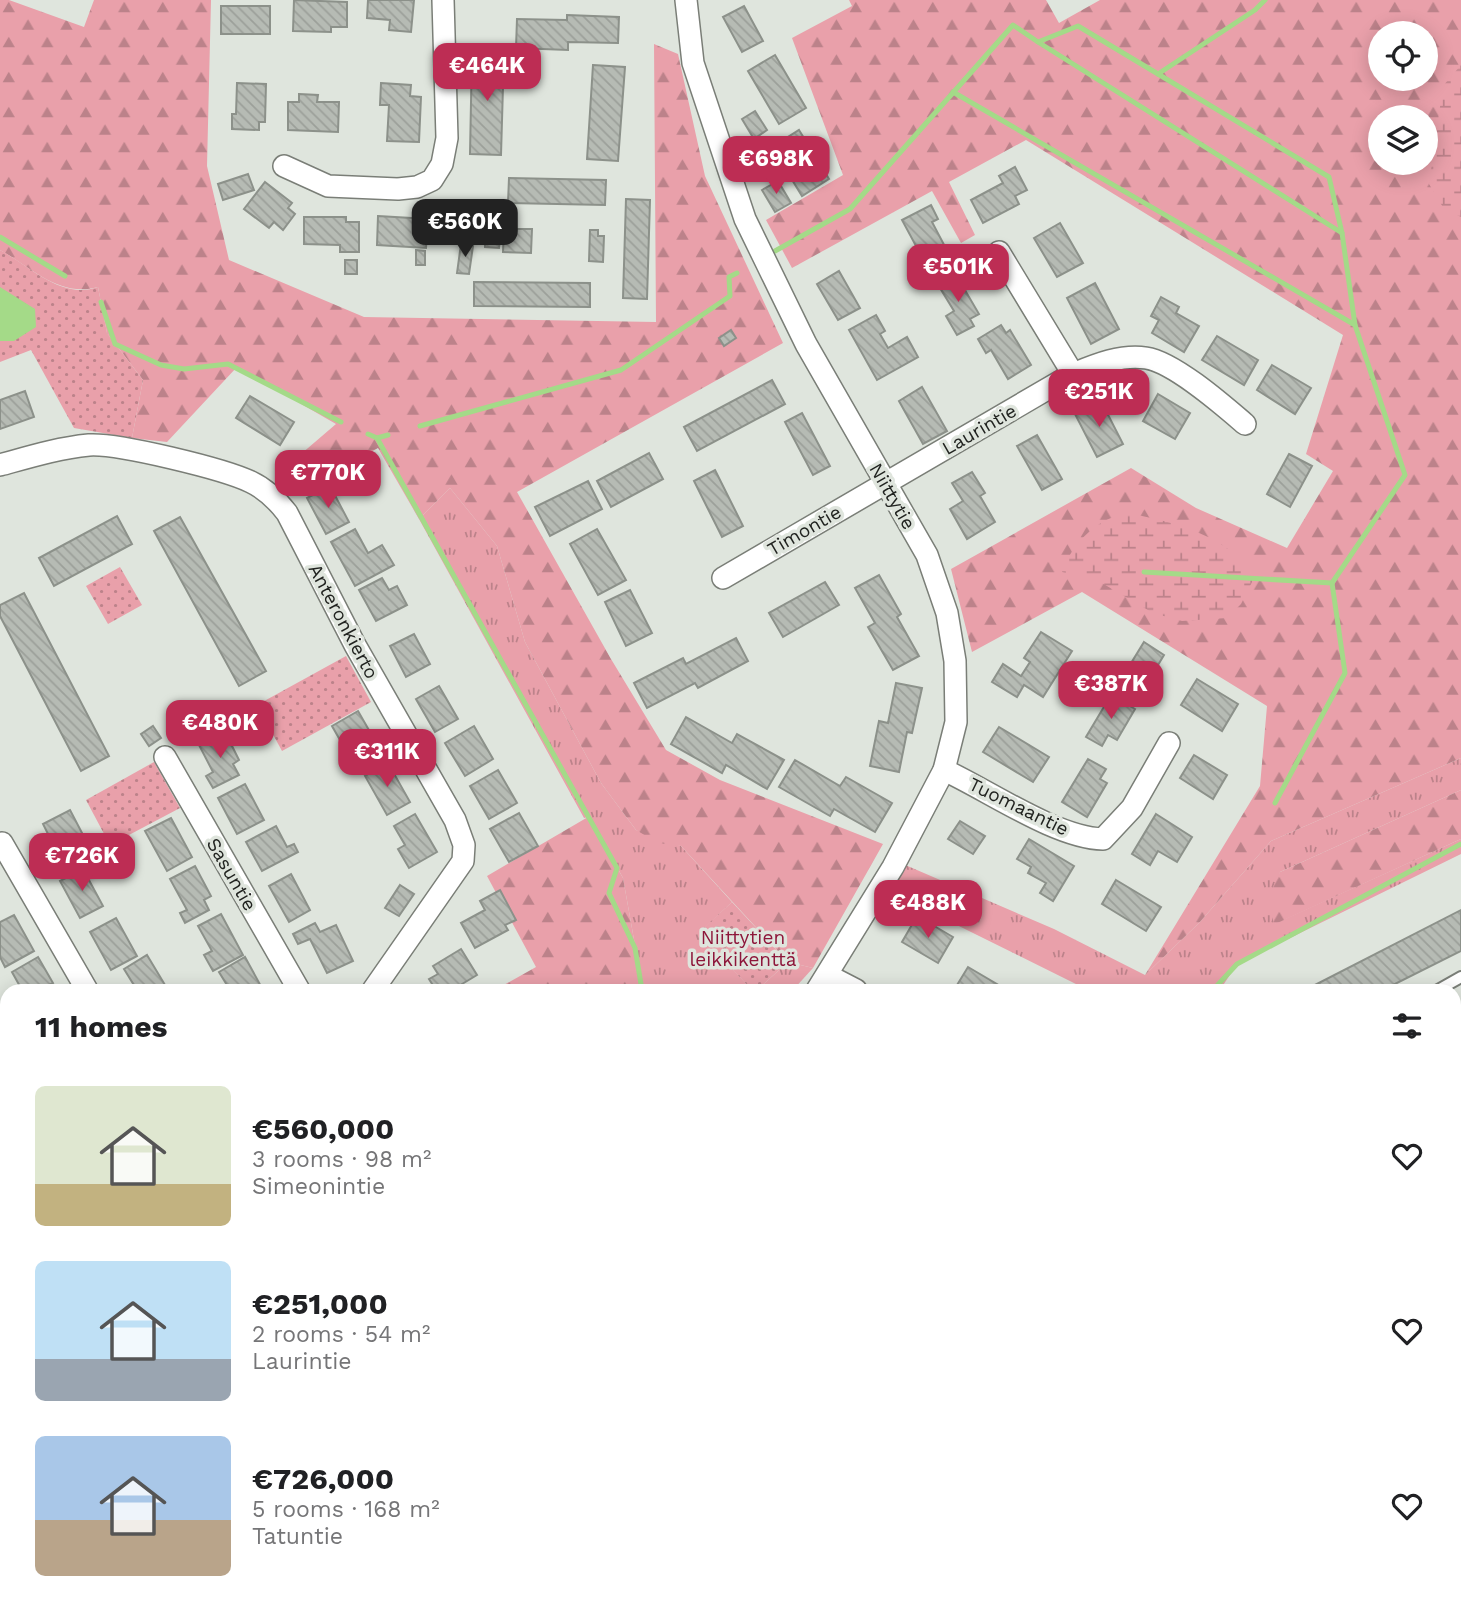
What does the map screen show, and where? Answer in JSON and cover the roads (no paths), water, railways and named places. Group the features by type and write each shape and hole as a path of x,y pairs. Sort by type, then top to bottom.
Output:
{"street":[{"path":"284,166 328,186 398,189 417,187 432,180 442,164 447,138 443,0"},
{"name":"Niittytie","path":"686,0 693,63 745,219 806,344 927,555 947,614 956,661 956,722 944,770 893,867 822,983"},
{"path":"999,252 1073,374"},
{"name":"Laurintie","path":"886,483 1073,374 1107,360 1147,358 1213,397 1245,425"},
{"name":"Anteronkierto","path":"0,465 57,450 92,445 119,448 251,482 275,498 287,513 355,645 455,820 464,845 463,861 452,881 377,984"},
{"name":"Timontie","path":"723,578 886,483"},
{"name":"Tuomaantie","path":"944,770 1064,830 1086,839 1103,839 1132,808 1169,743"},
{"name":"Sasuntie","path":"165,757 296,984"},
{"path":"2,843 84,984"}],"waterway":[{"path":"775,251 850,209 1013,25 1038,42 1078,26 1158,74 1255,10 1265,0"},
{"path":"1038,42 1342,233"},
{"path":"1158,74 1329,177 1342,233 1355,325"},
{"path":"953,92 1355,325 1405,475 1332,583 1144,572"},
{"path":"0,237 65,276"},
{"path":"420,426 621,370 730,296 729,277 737,273"},
{"path":"101,302 115,344 161,365 184,369 228,364 341,422"},
{"path":"368,434 377,438 617,868 609,893 635,948 641,984"},
{"path":"377,438 388,435"},
{"path":"1275,803 1345,673 1332,583"},
{"path":"1219,984 1237,964 1461,844"}],"park label":[{"name":"Niittytien leikkikenttä","path":"743,948"}]}
